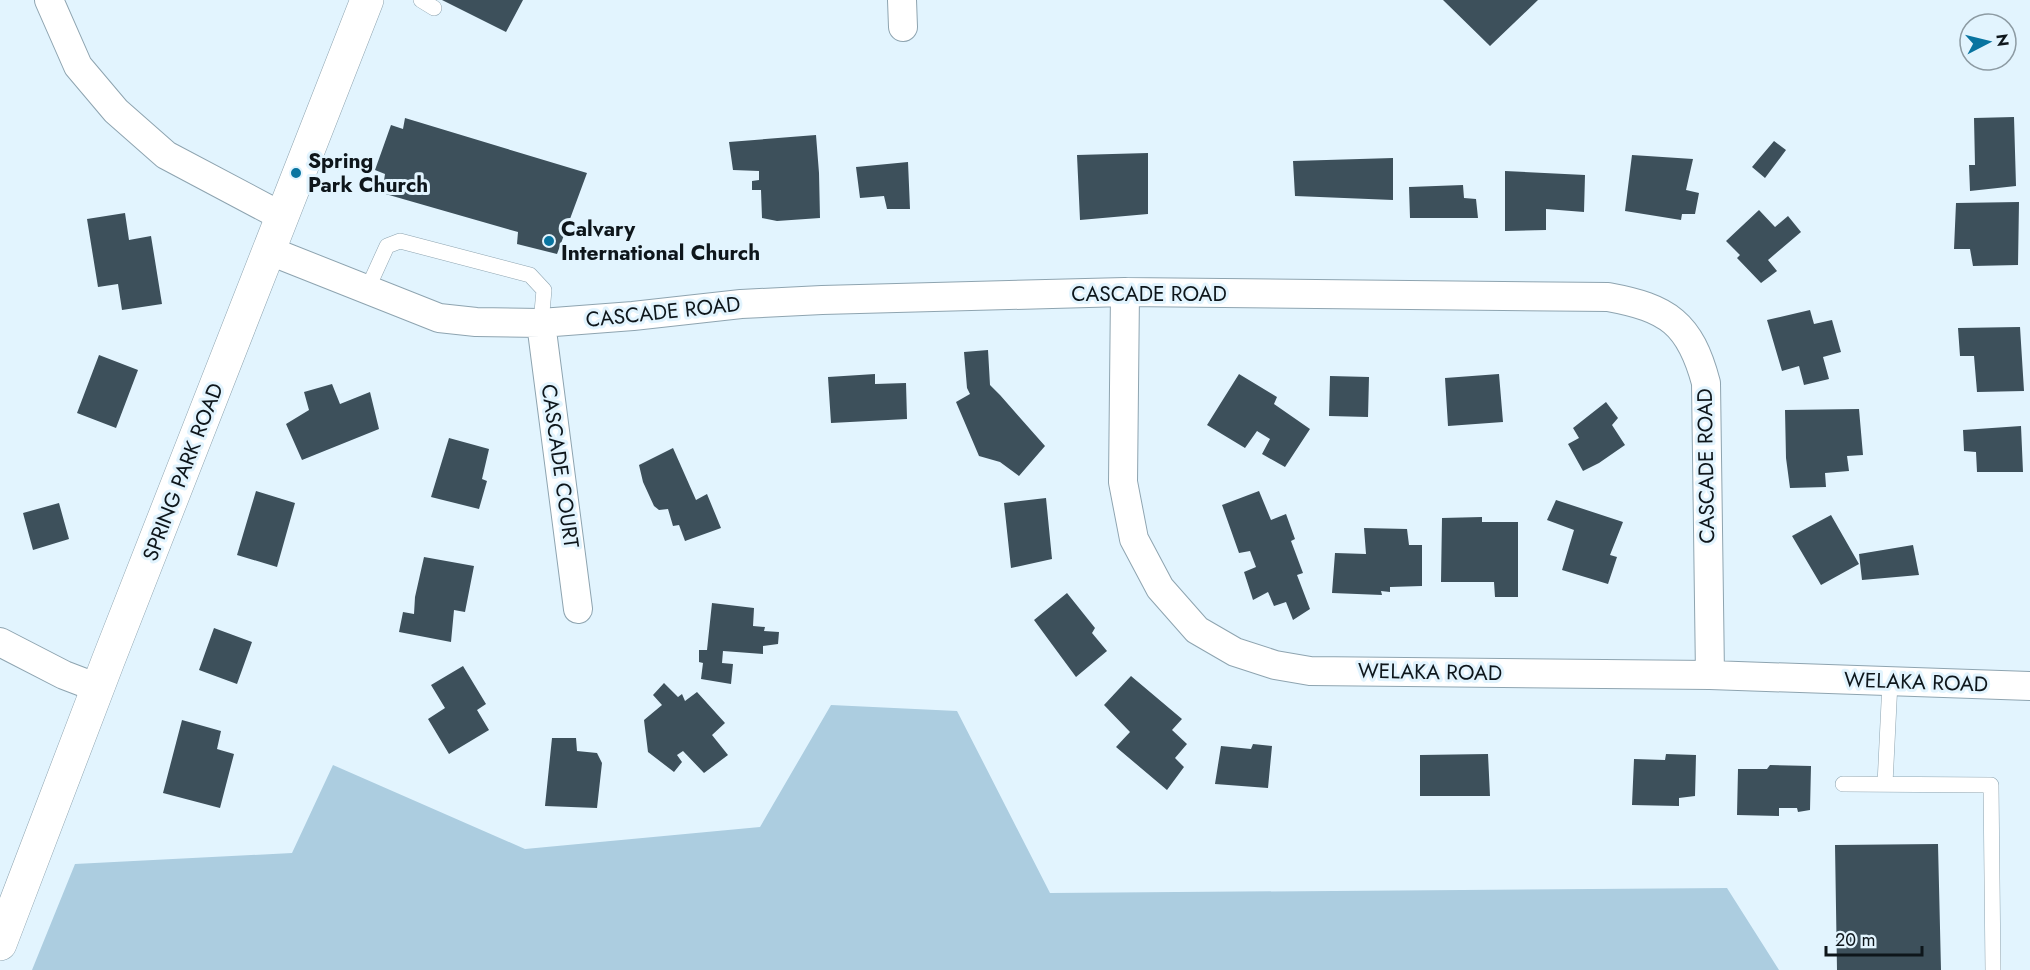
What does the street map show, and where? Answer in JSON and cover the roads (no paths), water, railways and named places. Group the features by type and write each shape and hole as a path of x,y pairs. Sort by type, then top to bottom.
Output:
{"main road":[{"name":"SPRING PARK ROAD","path":"0,944 367,0"}],"street":[{"path":"49,0 78,66 116,111 166,154 283,217"},
{"name":"CASCADE ROAD","path":"270,251 439,318 476,322 541,323 741,304 1125,292 1608,297 1634,302 1660,312 1684,331 1699,356 1706,383 1710,675"},
{"name":"WELAKA ROAD","path":"1125,292 1123,482 1134,539 1160,588 1197,630 1235,652 1275,665 1310,671 1710,675 2030,686"},
{"name":"CASCADE COURT","path":"541,323 578,609"},
{"path":"0,642 64,675 98,688"}],"lane":[{"path":"421,0 434,8"},
{"path":"367,290 387,246 400,241 530,275 544,290 541,323"},
{"path":"1885,784 1890,682"},
{"path":"1844,784 1991,785 1994,970"}],"place":[{"name":"Spring Park Church","path":"296,173"},
{"name":"Calvary International Church","path":"549,241"}]}
